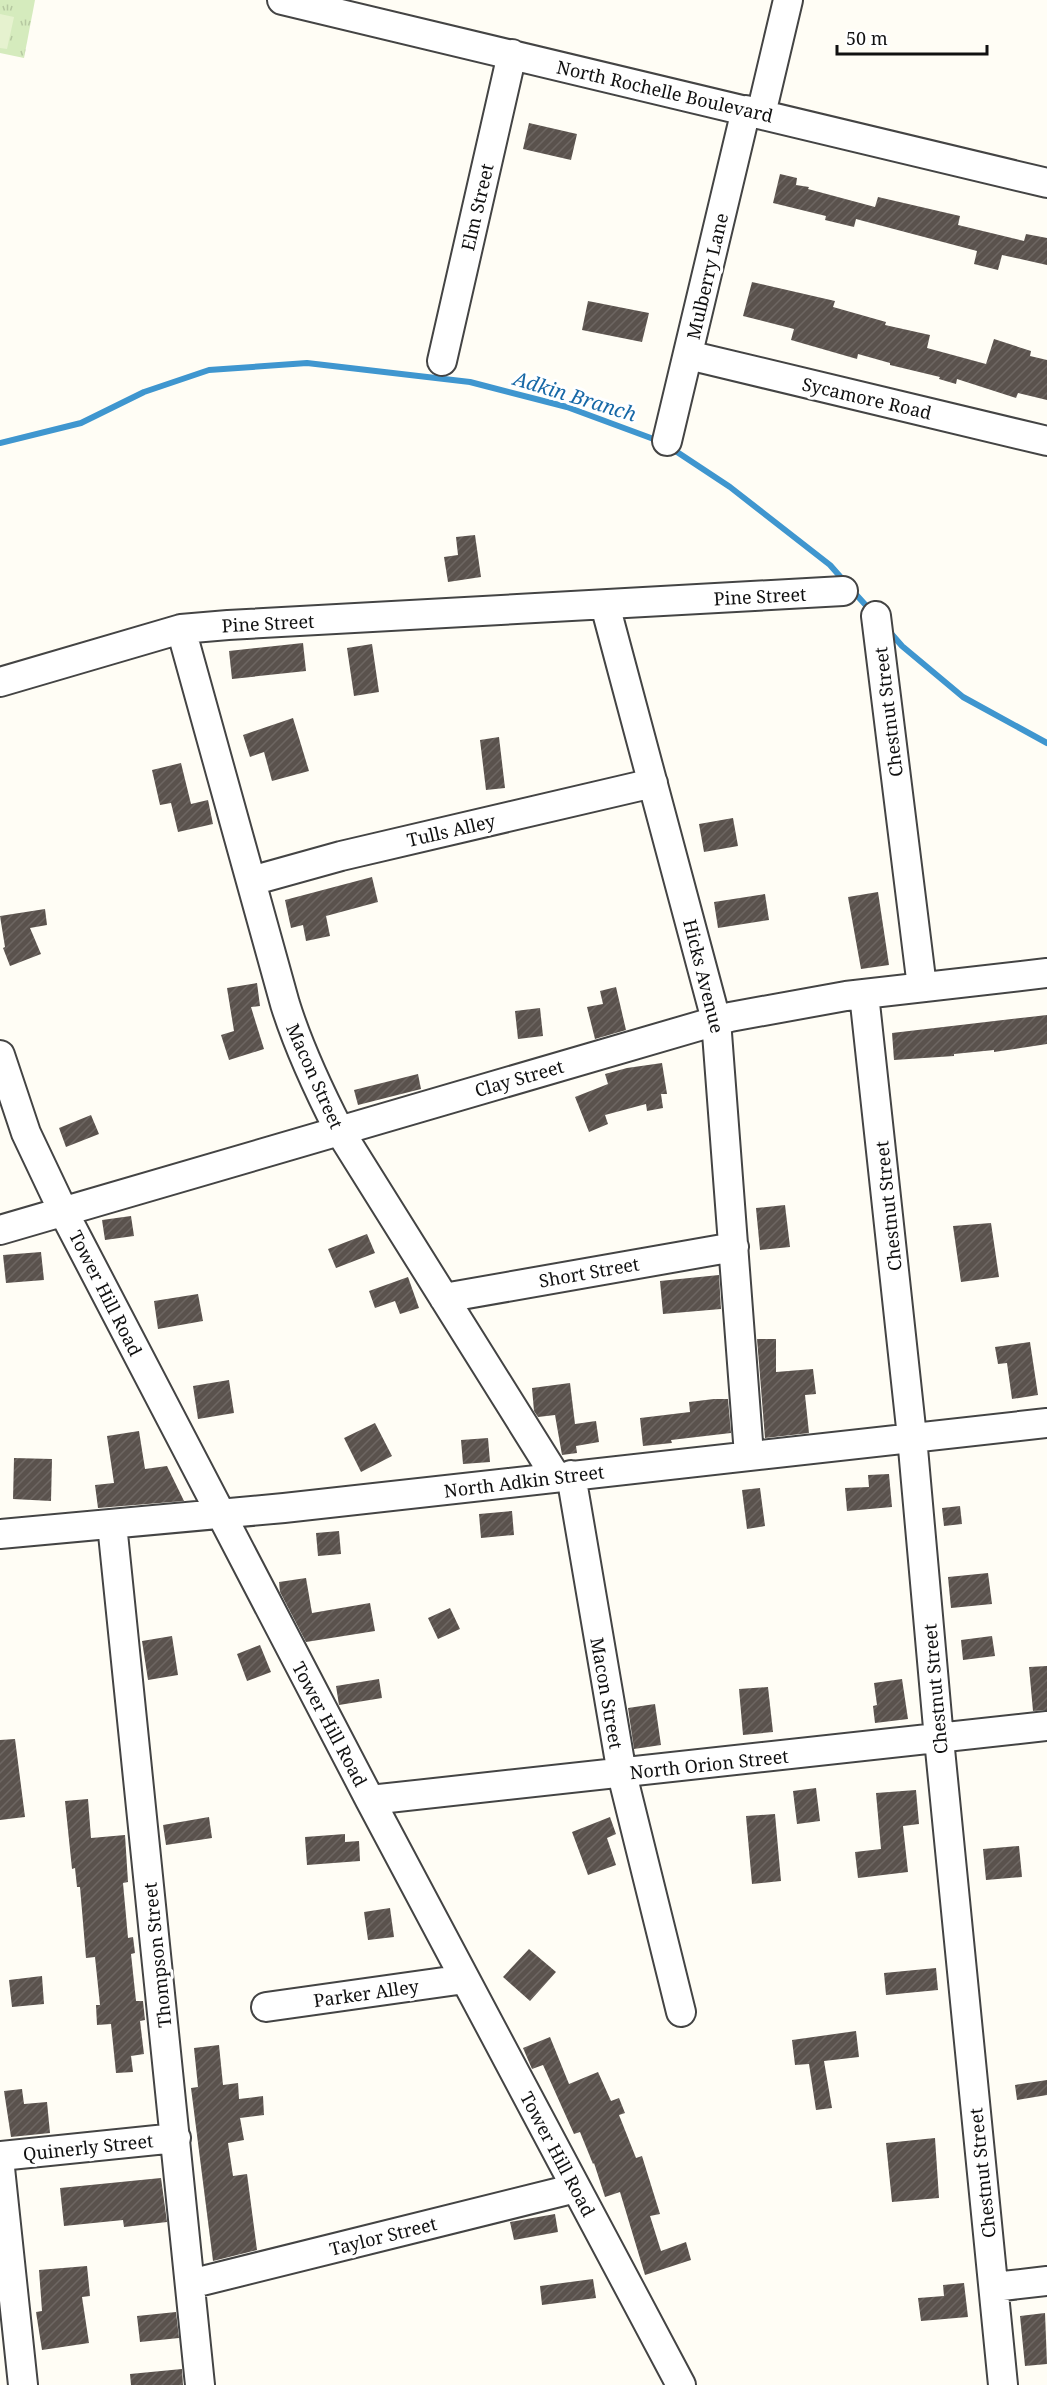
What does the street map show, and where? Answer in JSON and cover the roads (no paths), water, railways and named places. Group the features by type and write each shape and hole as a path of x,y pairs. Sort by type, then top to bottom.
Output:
{"street":[{"name":"North Rochelle Boulevard","path":"282,0 754,112 1041,177"},
{"name":"Mulberry Lane","path":"667,441 754,112 788,0"},
{"name":"Elm Street","path":"442,361 512,54"},
{"name":"Sycamore Road","path":"688,355 1047,441"},
{"name":"Pine Street","path":"0,682 181,629 843,591"},
{"name":"Hicks Avenue","path":"605,605 716,1020 749,1455"},
{"name":"Chestnut Street","path":"876,616 922,987"},
{"name":"Macon Street","path":"181,629 297,1044 339,1130 444,1298 563,1476 622,1774 681,2012"},
{"name":"Tulls Alley","path":"251,881 341,856 653,783"},
{"name":"Clay Street","path":"0,1230 716,1020 864,994 1047,973"},
{"name":"Chestnut Street","path":"864,994 912,1437 939,1739 1003,2385"},
{"name":"Tower Hill Road","path":"0,1055 26,1133 63,1211 370,1800 681,2385"},
{"name":"Short Street","path":"444,1298 734,1247"},
{"name":"North Adkin Street","path":"0,1534 220,1515 912,1437 1047,1424"},
{"name":"Thompson Street","path":"112,1524 200,2385"},
{"name":"North Orion Street","path":"370,1800 1047,1726"},
{"name":"Parker Alley","path":"266,2007 465,1979"},
{"name":"Quinerly Street","path":"0,2156 176,2138"},
{"path":"0,2168 23,2385"},
{"name":"Taylor Street","path":"190,2284 576,2188"},
{"path":"994,2287 1047,2281"}],"waterway":[{"name":"Adkin Branch","path":"0,443 81,423 144,392 209,370 307,363 470,382 567,407 659,441"},
{"name":"Adkin Branch","path":"671,448 730,487 830,565 845,582"},
{"name":"Adkin Branch","path":"852,590 871,611"},
{"name":"Adkin Branch","path":"888,630 902,646 963,697 1047,743"}]}
